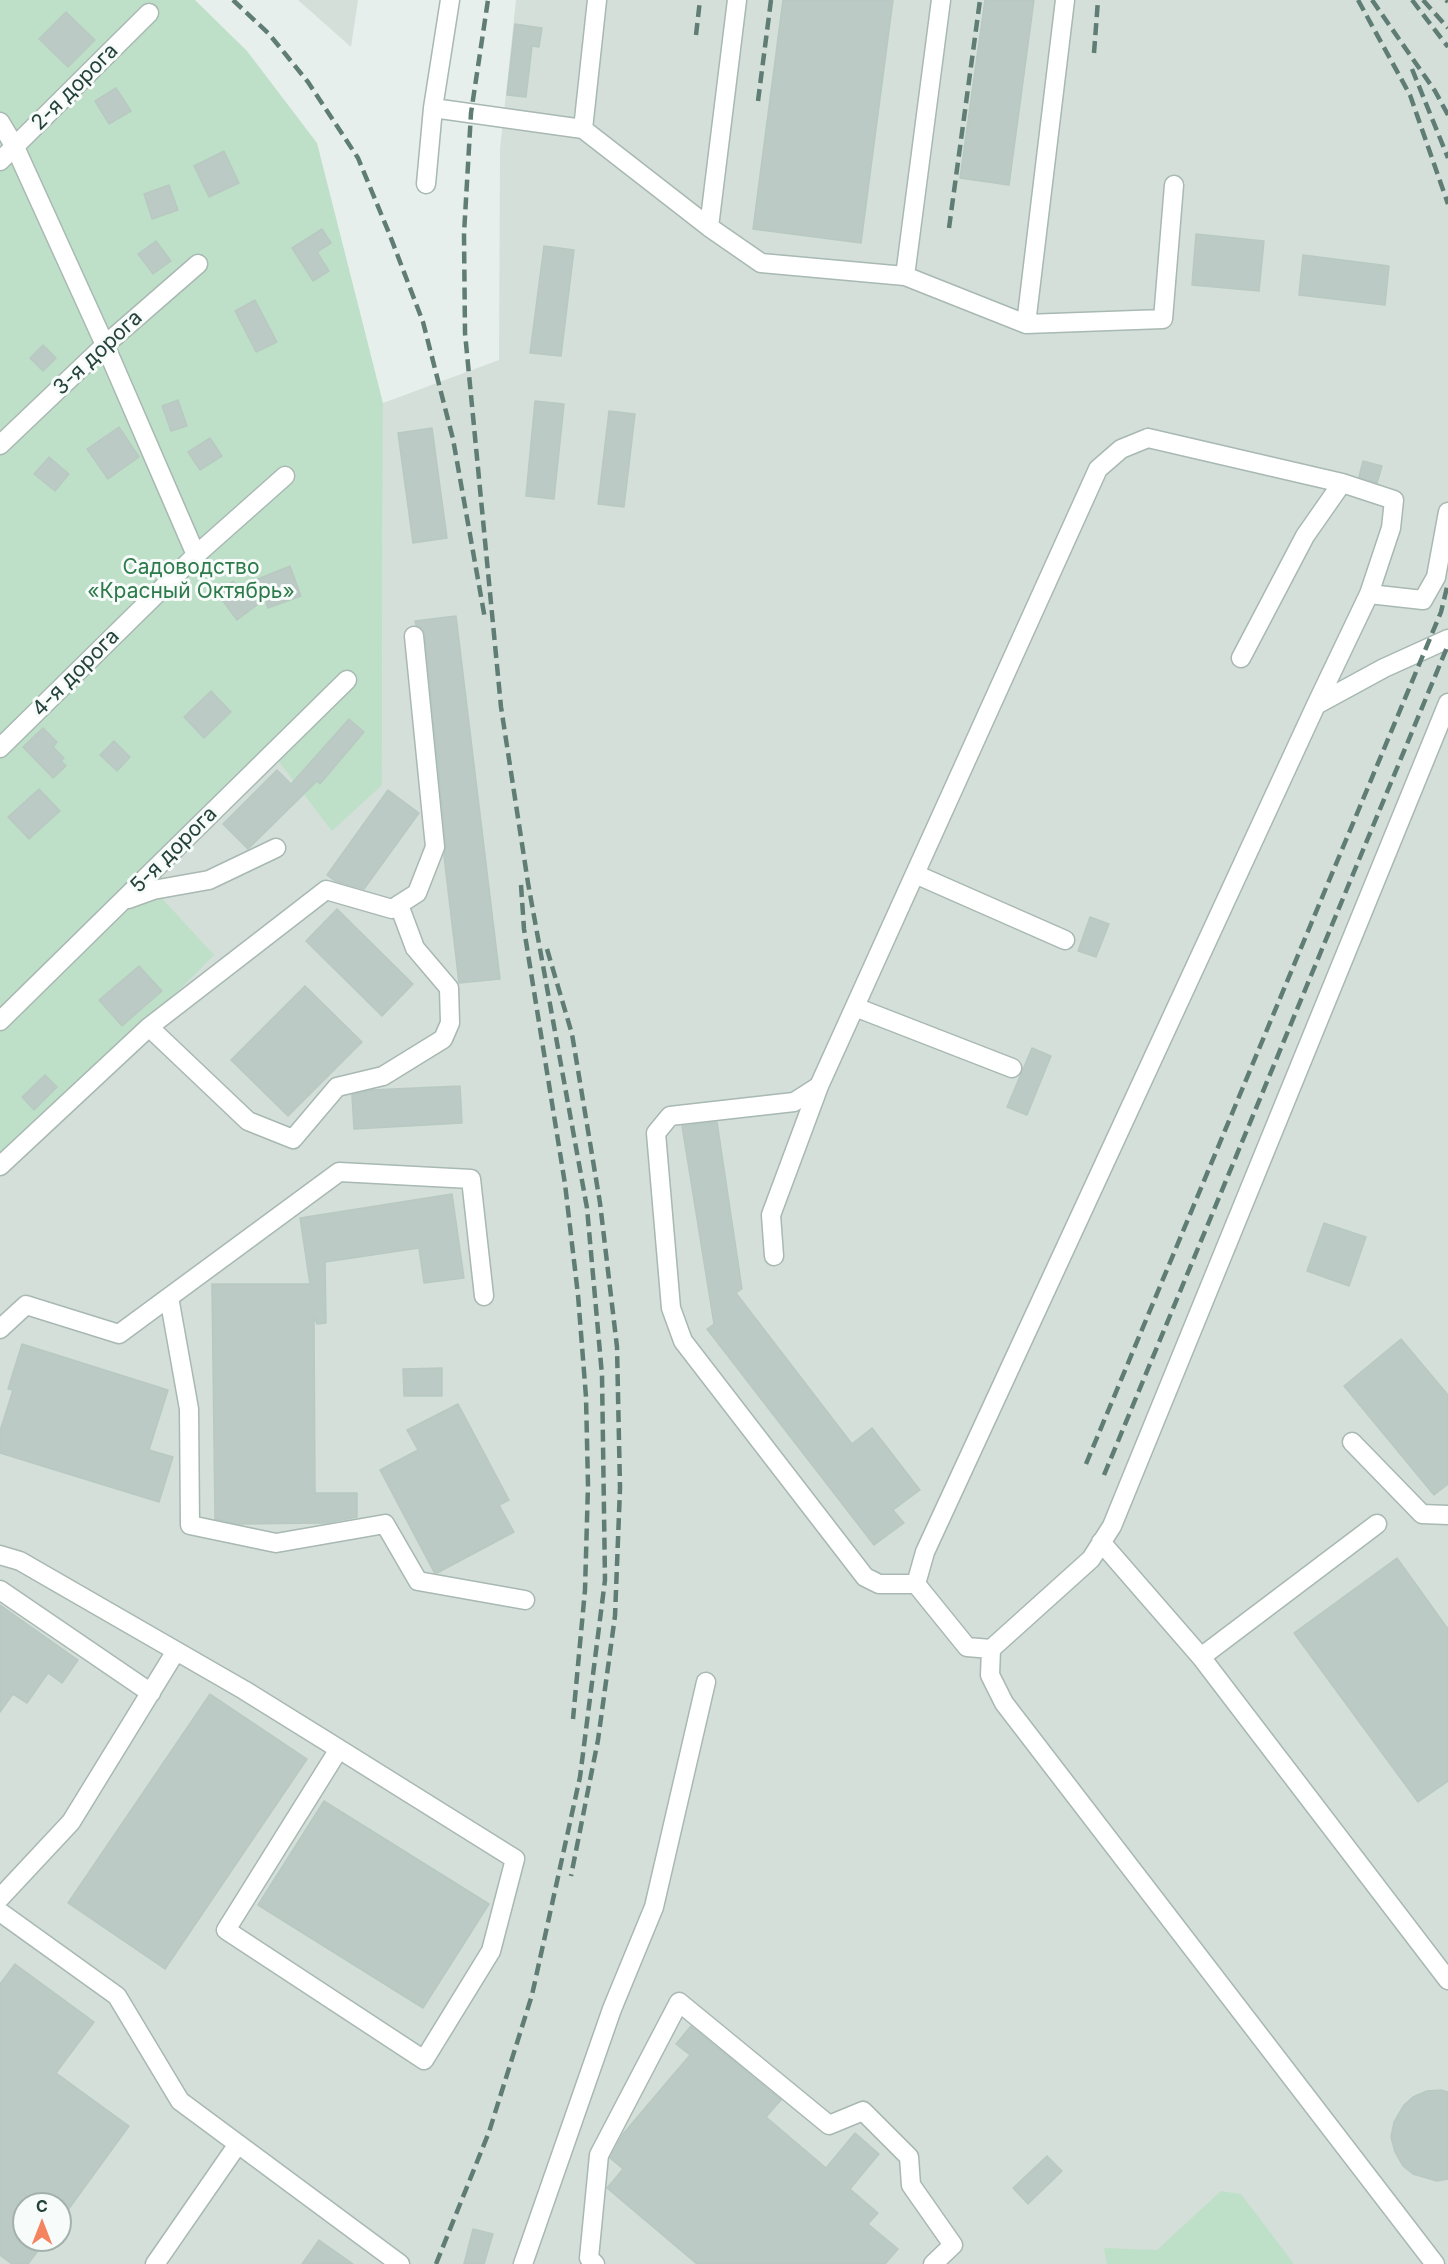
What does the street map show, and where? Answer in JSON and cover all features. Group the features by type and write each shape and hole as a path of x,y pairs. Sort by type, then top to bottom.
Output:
{"street":[{"path":"426,184 433,108 450,0"},
{"path":"583,129 597,0"},
{"path":"709,227 737,0"},
{"path":"905,276 941,0"},
{"path":"1026,324 1065,0"},
{"name":"2-я дорога","path":"0,161 149,13"},
{"path":"433,108 583,129 709,227 761,263 905,276 1026,324 1163,319 1174,185"},
{"path":"0,122 15,147 105,345 195,555"},
{"name":"3-я дорога","path":"0,445 105,345 198,264"},
{"path":"774,1256 771,1215 819,1086 1098,469 1121,449 1148,438 1342,483 1394,500 1391,528 1370,594 1316,705 930,1542 916,1584"},
{"name":"4-я дорога","path":"0,748 195,555 285,476"},
{"path":"1241,658 1305,536 1342,483"},
{"path":"1370,594 1423,600 1436,577 1448,512"},
{"path":"0,1166 149,1027 326,890 392,909 417,893 435,847 414,636"},
{"path":"1316,705 1384,668 1448,639"},
{"name":"5-я дорога","path":"0,1021 347,680"},
{"path":"1435,2264 1004,1703 990,1675 991,1649 1091,1559 1112,1526 1448,703"},
{"path":"122,901 153,890 209,880 276,848"},
{"path":"915,874 1065,940"},
{"path":"149,1027 248,1121 293,1139 337,1087 383,1077 443,1039 447,1031 450,1023 449,988 415,948 399,905"},
{"path":"855,1007 1012,1068"},
{"path":"819,1086 794,1102 670,1116 656,1133 671,1308 683,1341 865,1577 879,1584 916,1584"},
{"path":"0,1329 26,1305 119,1334 339,1172 471,1179 484,1296"},
{"path":"169,1297 189,1410 190,1525 276,1543 385,1524 417,1581 525,1600"},
{"path":"1352,1442 1422,1514 1448,1515"},
{"path":"1201,1657 1377,1524"},
{"path":"1101,1542 1201,1657 1448,1980"},
{"path":"0,1555 20,1561 244,1690 339,1749 515,1859 491,1951 424,2060 226,1930 339,1749"},
{"path":"916,1584 967,1647 991,1649"},
{"path":"0,1590 151,1693"},
{"path":"0,1898 71,1822 176,1651"},
{"path":"523,2264 612,2009 654,1907 706,1682"},
{"path":"0,1912 117,1996 180,2101 400,2264"},
{"path":"595,2264 589,2258 599,2155 680,2002 829,2125 862,2111 909,2157 911,2185 953,2245 933,2264"},
{"path":"155,2264 238,2144"}],"shaded area":[{"path":"298,0 358,0 351,47"},
{"path":"516,0 1448,0 1448,2264 0,2264 0,1153 121,1049 213,955 146,883 276,757 382,785 383,403 499,360 500,149"}],"green space":[{"name":"Садоводство «Красный Октябрь»","path":"0,0 195,0 247,51 317,143 383,403 382,785 332,831 276,758 147,882 214,955 121,1049 0,1153"},
{"path":"1221,2191 1241,2194 1294,2264 1107,2264 1104,2248 1157,2250"}],"building":[{"path":"783,0 893,0 861,243 753,229"},
{"path":"985,0 1034,0 1009,185 960,178"},
{"path":"66,12 95,40 68,67 39,39"},
{"path":"515,24 542,28 539,47 532,46 526,97 507,95"},
{"path":"116,88 131,111 109,124 95,101"},
{"path":"224,151 239,183 209,197 194,166"},
{"path":"169,185 178,210 152,219 144,194"},
{"path":"322,229 331,243 317,252 329,271 313,281 292,248"},
{"path":"1196,234 1264,241 1259,291 1192,285"},
{"path":"156,241 171,261 153,274 138,254"},
{"path":"544,246 574,250 561,356 530,353"},
{"path":"1303,255 1389,266 1385,305 1299,295"},
{"path":"255,300 277,342 256,352 235,311"},
{"path":"43,345 56,358 43,371 30,358"},
{"path":"178,400 187,426 171,431 162,406"},
{"path":"535,401 564,404 554,499 526,496"},
{"path":"609,411 635,414 624,507 598,504"},
{"path":"119,427 139,457 108,479 87,449"},
{"path":"432,428 447,538 413,543 398,433"},
{"path":"210,438 222,456 200,470 188,452"},
{"path":"49,457 69,474 55,491 34,474"},
{"path":"1363,461 1382,466 1377,483 1359,477"},
{"path":"290,566 301,596 268,608 265,599 237,620 217,593 233,581 238,587"},
{"path":"456,616 500,979 459,983 444,856 446,846 425,635 423,629 416,625 415,621"},
{"path":"211,691 231,712 204,738 184,717"},
{"path":"349,719 364,732 320,784 317,781 248,849 223,824 277,770 291,784"},
{"path":"43,728 57,742 53,747 64,758 61,761 66,766 53,778 23,747"},
{"path":"114,741 130,757 117,771 100,755"},
{"path":"39,789 60,811 29,839 8,817"},
{"path":"388,790 419,813 364,889 335,881 327,875"},
{"path":"337,909 413,984 382,1016 306,941"},
{"path":"1090,917 1109,924 1096,957 1078,951"},
{"path":"139,966 162,991 122,1026 99,1000"},
{"path":"305,986 362,1042 288,1116 231,1060"},
{"path":"1032,1048 1051,1056 1027,1115 1007,1107"},
{"path":"45,1075 57,1087 34,1110 22,1097"},
{"path":"460,1086 462,1123 354,1129 352,1095 371,1090"},
{"path":"717,1122 742,1289 736,1293 852,1444 872,1428 920,1490 893,1510 904,1523 874,1545 707,1329 714,1324 682,1126"},
{"path":"452,1194 464,1278 424,1283 419,1248 325,1262 326,1323 317,1324 314,1317 315,1493 357,1493 357,1517 325,1523 239,1524 215,1519 212,1284 310,1284 300,1218"},
{"path":"1324,1223 1366,1237 1349,1286 1307,1271"},
{"path":"1401,1339 1448,1395 1448,1484 1434,1495 1344,1386"},
{"path":"22,1344 168,1390 149,1450 173,1457 159,1502 0,1453 0,1431 13,1390 8,1389"},
{"path":"442,1368 442,1396 404,1396 403,1369"},
{"path":"458,1404 509,1500 499,1505 514,1532 437,1573 434,1572 380,1470 418,1450 407,1430"},
{"path":"1397,1558 1448,1629 1448,1781 1418,1802 1294,1633"},
{"path":"0,1605 78,1660 62,1683 48,1673 27,1703 13,1694 0,1712"},
{"path":"210,1694 307,1759 165,1969 68,1903"},
{"path":"324,1801 489,1904 423,2008 258,1905"},
{"path":"15,1964 94,2022 56,2073 129,2126 72,2204 72,2192 12,2192 12,2252 37,2252 28,2264 12,2264 0,2255 0,1984"},
{"path":"691,2026 781,2100 766,2117 826,2168 855,2133 879,2154 850,2189 878,2213 868,2224 898,2249 885,2264 697,2264 607,2188 623,2169 610,2158 623,2134 690,2055 676,2044"},
{"path":"1427,2091 1448,2092 1448,2179 1437,2181 1413,2174 1403,2166 1395,2152 1391,2137 1394,2122 1404,2105 1413,2097"},
{"path":"1047,2156 1062,2171 1028,2204 1013,2188"},
{"path":"473,2229 493,2234 484,2264 464,2264"},
{"path":"319,2240 353,2264 302,2264"}],"railway":[{"path":"233,0 269,34 308,82 358,158 389,233 423,322 453,439 485,619"},
{"path":"436,2264 489,2132 532,1995 580,1777 605,1580 602,1375 587,1208 528,883 501,707 465,333 464,234 471,113 488,0"},
{"path":"696,35 700,0"},
{"path":"758,101 771,0"},
{"path":"949,228 980,0"},
{"path":"1094,53 1098,0"},
{"path":"1358,0 1410,95 1448,204"},
{"path":"1372,0 1435,91 1448,115"},
{"path":"1412,0 1448,47"},
{"path":"1423,0 1448,28"},
{"path":"1412,69 1448,158"},
{"path":"1086,1464 1441,612 1448,583"},
{"path":"1104,1475 1448,645"},
{"path":"521,885 524,929 565,1184 578,1295 586,1397 588,1485 585,1590 573,1719"},
{"path":"547,949 572,1034 600,1203 617,1347 620,1488 615,1616 598,1740 571,1876"}]}
